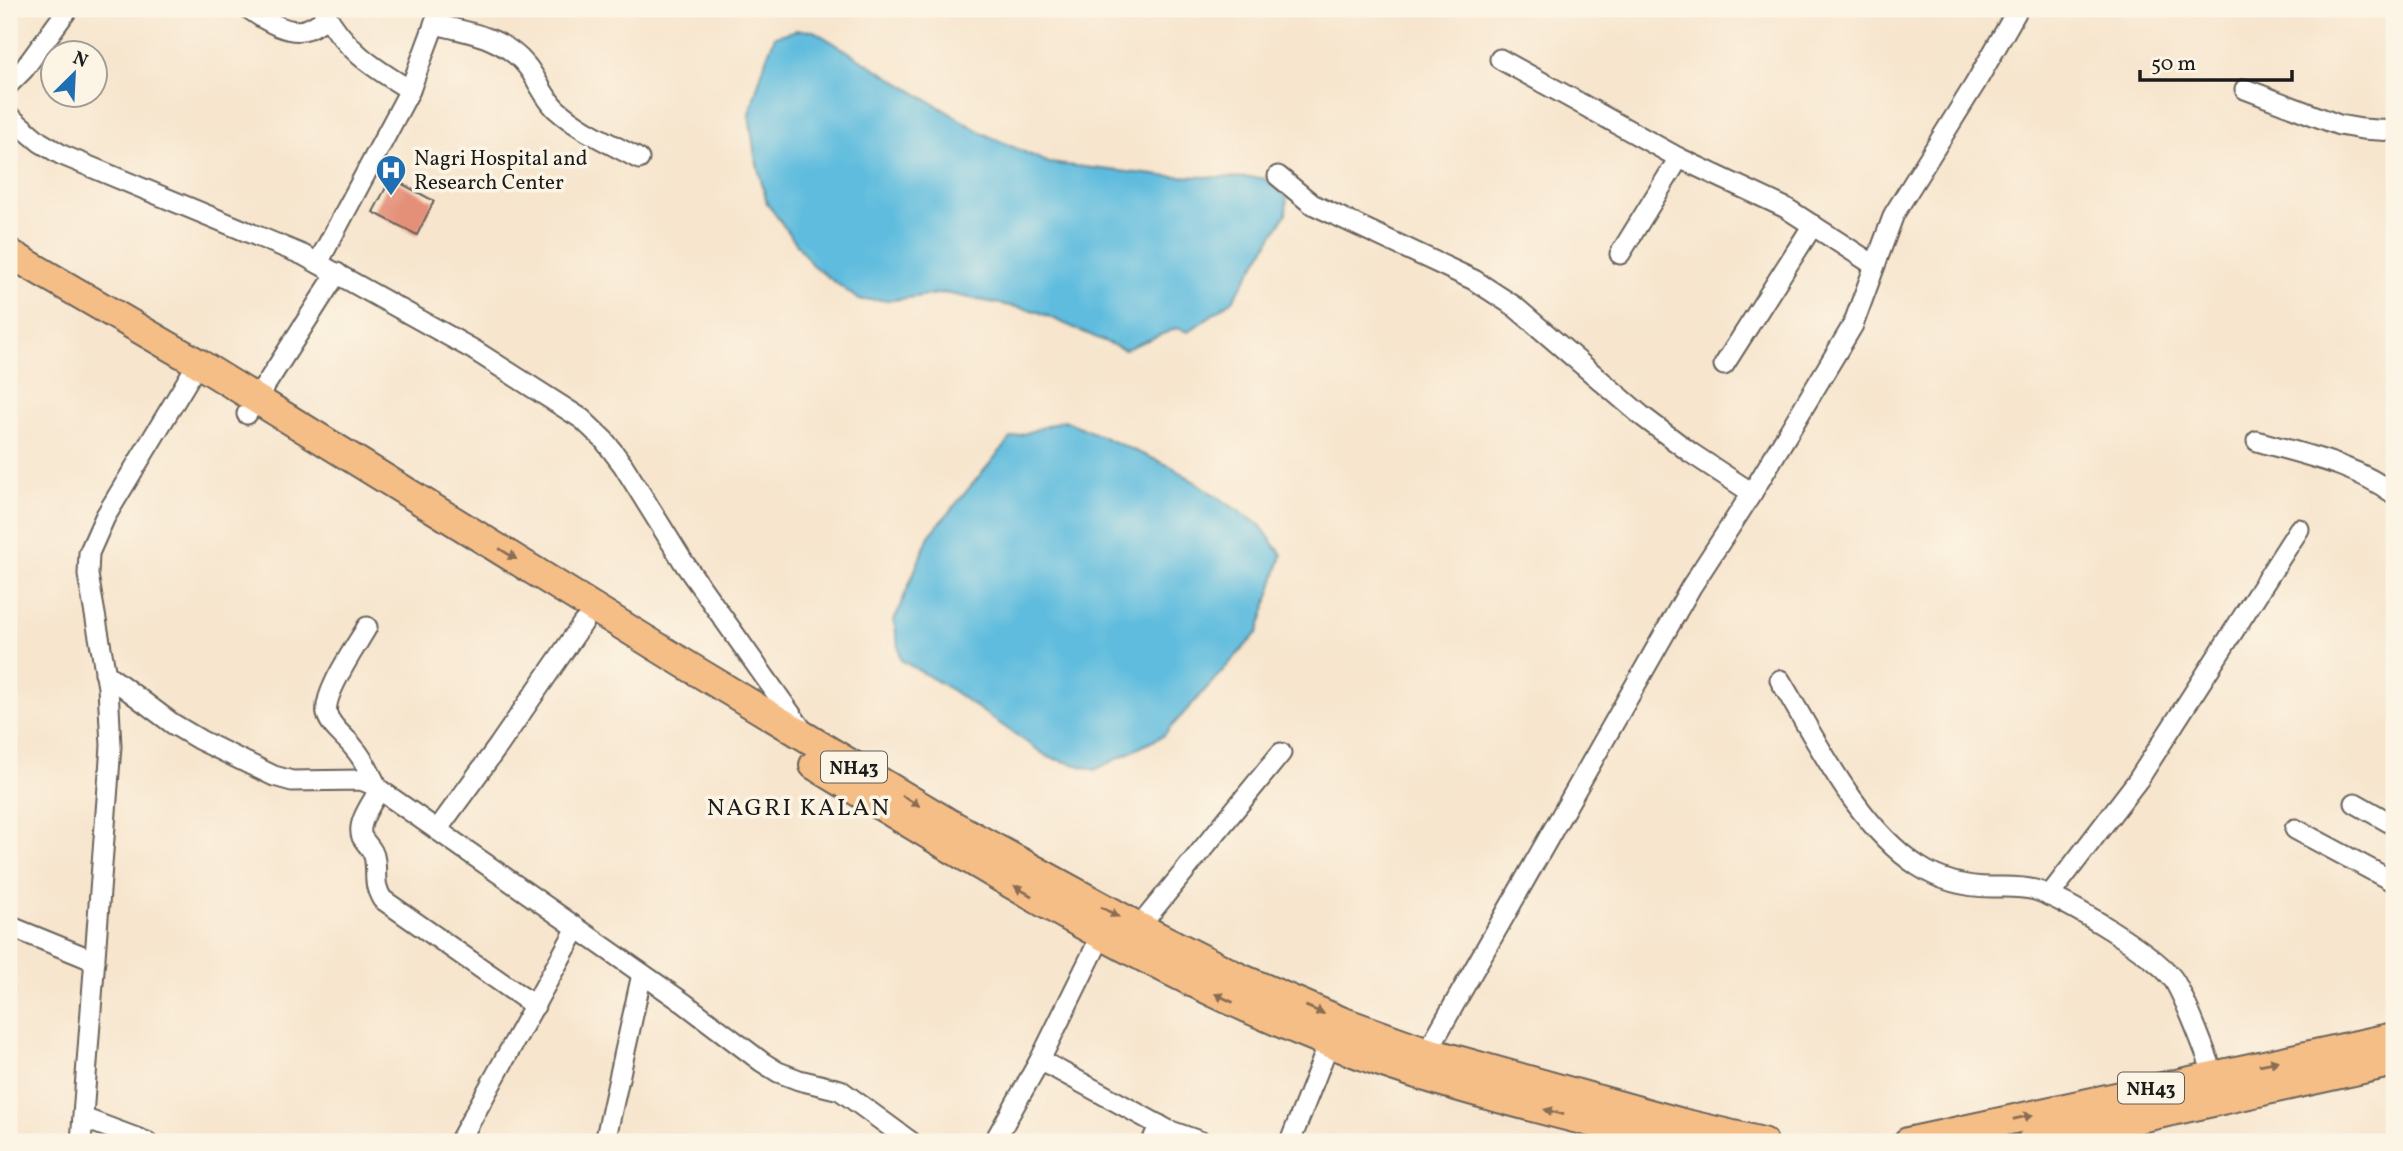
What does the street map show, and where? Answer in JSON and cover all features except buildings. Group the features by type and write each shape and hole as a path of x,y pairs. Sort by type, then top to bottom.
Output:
{"highway":[{"name":"NH43","path":"9,253 252,407 583,623 936,840 1101,936 1184,980 1329,1043 1763,1142"},
{"name":"NH43","path":"9,270 193,370"},
{"name":"NH43","path":"252,407 947,822 1139,928 1421,1063 1668,1142"},
{"name":"NH43","path":"1908,1142 2394,1037"},
{"name":"NH43","path":"2031,1142 2394,1062"}],"street":[{"path":"9,84 24,69 68,9"},
{"path":"249,9 275,24 305,31 325,13 366,63 410,90"},
{"path":"1421,1063 1691,587 1752,493 1853,325 1894,214 2018,9"},
{"path":"318,263 410,90 437,17 498,42 512,51 527,66 556,108 639,159"},
{"path":"1500,59 1679,158 1786,208 1874,265"},
{"path":"2245,89 2339,125 2394,131"},
{"path":"9,116 40,142 62,155 264,237 337,273 474,350 582,419 604,440 623,465 684,563 810,740"},
{"path":"1620,254 1679,158"},
{"path":"1278,176 1312,204 1474,281 1514,306 1642,416 1690,453 1752,493"},
{"path":"1724,365 1813,225"},
{"path":"252,407 337,273"},
{"path":"81,1142 111,746 111,714 88,575 89,554 105,517 193,370"},
{"path":"2257,441 2336,463 2367,477 2394,494"},
{"path":"2049,896 2126,797 2299,529"},
{"path":"436,830 499,745 583,623"},
{"path":"367,627 332,689 327,702 327,714 361,757 379,790"},
{"path":"105,673 173,724 274,776 292,781 361,780 379,790 778,1072 840,1090 911,1142"},
{"path":"1780,680 1854,802 1885,839 1941,880 1962,885 2035,890 2109,929 2141,950 2175,980 2214,1074"},
{"path":"1139,928 1281,753"},
{"path":"379,790 361,827 362,836 374,852 374,881 382,899 535,1006"},
{"path":"2355,803 2394,825"},
{"path":"2295,829 2394,881"},
{"path":"9,926 94,961"},
{"path":"459,1142 578,929"},
{"path":"994,1142 1040,1060 1101,936"},
{"path":"605,1142 642,974"},
{"path":"1290,1142 1329,1043"},
{"path":"1040,1060 1155,1134 1202,1142"},
{"path":"83,1118 147,1142"}],"water":[{"path":"797,30 814,31 984,134 1049,163 1163,176 1263,178 1287,197 1286,214 1233,300 1188,332 1177,328 1124,350 1036,311 944,293 893,300 859,300 812,265 767,203 755,156 749,114 766,59 775,36"},
{"path":"1064,420 1172,467 1260,525 1282,555 1258,632 1163,736 1095,770 1048,757 947,687 901,660 894,621 929,536 1011,438"}],"place":[{"name":"Nagri Hospital and Research Center","path":"391,197"}],"district":[{"name":"NAGRI KALAN","path":"799,807"}]}
